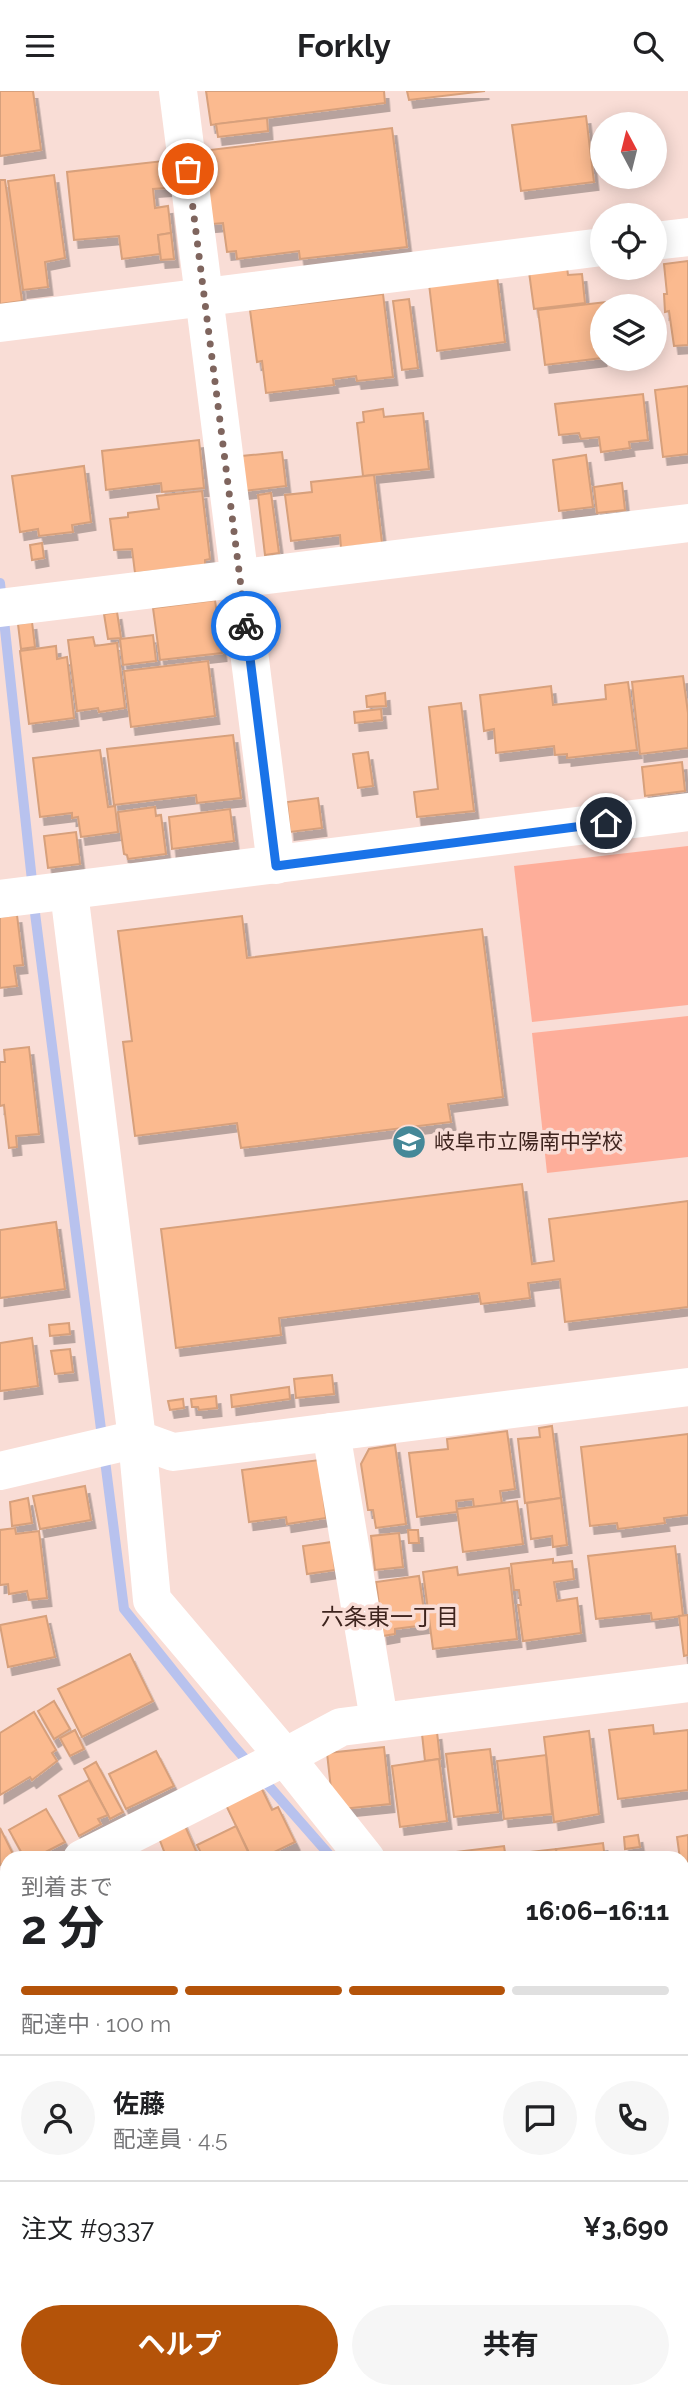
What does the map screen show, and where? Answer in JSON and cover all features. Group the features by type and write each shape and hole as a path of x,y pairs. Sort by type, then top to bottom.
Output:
{"street":[{"path":"178,91 276,866"},
{"path":"667,239 688,237"},
{"path":"0,323 590,249"},
{"path":"0,608 688,523"},
{"path":"0,899 688,812"},
{"path":"69,891 137,1439 152,1600 285,1757 360,1851"},
{"path":"0,1471 137,1439 173,1452 688,1387"},
{"path":"331,1432 379,1720"},
{"path":"112,1851 135,1845 341,1727 379,1720 688,1683"}],"shaded area":[{"path":"688,846 688,1005 532,1022 514,866"},
{"path":"688,1016 688,1157 547,1173 532,1033"}],"building":[{"path":"0,91 33,91 41,150 0,156"},
{"path":"206,91 384,91 385,103 211,125"},
{"path":"407,91 485,91 409,100"},
{"path":"586,116 590,182 521,191 512,125"},
{"path":"267,118 268,131 218,137 216,124"},
{"path":"392,128 407,247 300,259 299,251 237,259 236,251 227,252 223,223 201,225 193,152"},
{"path":"163,161 167,188 153,189 155,208 168,206 171,233 158,235 160,254 122,259 119,236 74,240 67,172"},
{"path":"54,175 65,258 45,262 48,287 23,290 8,181"},
{"path":"0,180 5,180 22,301 0,304"},
{"path":"171,233 174,259 161,260 158,235"},
{"path":"688,261 688,345 674,346 667,312 667,264"},
{"path":"567,267 568,275 582,274 585,303 534,309 529,272"},
{"path":"497,276 505,342 437,351 429,284"},
{"path":"383,294 393,377 357,381 356,376 333,379 334,385 266,393 262,361 257,362 250,310"},
{"path":"409,299 418,368 402,370 393,301"},
{"path":"590,304 590,359 545,365 538,310"},
{"path":"688,386 688,454 663,457 655,390"},
{"path":"643,394 648,440 629,442 630,448 601,452 599,437 581,439 579,433 559,435 555,404"},
{"path":"383,409 384,417 423,413 429,469 363,476 357,423 364,422 363,412"},
{"path":"199,440 204,488 162,492 161,483 106,490 102,451"},
{"path":"282,452 286,486 236,492 232,457"},
{"path":"586,455 593,507 559,511 553,460"},
{"path":"84,466 91,522 72,525 73,532 39,536 38,529 20,532 12,476"},
{"path":"374,475 382,543 341,548 340,535 291,541 285,495 312,492 311,482"},
{"path":"622,483 625,510 597,513 594,487"},
{"path":"202,491 210,559 205,560 205,565 135,573 132,549 114,550 110,519 128,517 128,513 159,509 157,496"},
{"path":"271,493 279,553 265,555 258,495"},
{"path":"42,543 44,558 32,560 30,545"},
{"path":"215,600 222,653 160,660 153,608"},
{"path":"117,612 121,638 108,639 104,614"},
{"path":"32,622 35,647 21,649 18,624"},
{"path":"153,635 156,661 123,665 120,639"},
{"path":"93,637 95,646 117,643 125,708 99,712 98,708 77,711 68,640"},
{"path":"56,646 57,659 67,657 74,718 29,724 20,651"},
{"path":"208,661 215,716 131,727 124,671"},
{"path":"683,676 688,713 688,748 640,754 632,682"},
{"path":"628,682 637,750 567,758 567,754 555,755 554,746 496,753 494,729 484,731 480,695 551,686 553,705 606,699 605,685"},
{"path":"385,693 386,706 367,707 366,696"},
{"path":"461,703 474,811 417,817 414,792 438,789 429,707"},
{"path":"381,709 382,720 355,723 354,712"},
{"path":"233,735 241,798 197,803 196,795 114,805 107,749"},
{"path":"100,750 108,807 115,806 118,832 81,837 78,817 72,818 72,813 40,817 33,758"},
{"path":"368,752 373,786 358,788 353,754"},
{"path":"682,762 685,791 645,796 642,767"},
{"path":"318,798 322,828 290,832 287,802"},
{"path":"155,807 156,816 161,815 166,854 128,859 124,854 118,812"},
{"path":"230,809 234,841 172,849 169,817"},
{"path":"76,832 80,864 48,868 44,836"},
{"path":"17,915 23,965 14,966 17,986 0,988 0,917"},
{"path":"242,916 247,958 482,929 503,1097 448,1104 451,1122 241,1148 237,1123 135,1136 123,1042 132,1041 118,931"},
{"path":"29,1047 39,1134 16,1136 17,1147 9,1148 4,1105 0,1106 0,1062 5,1062 4,1050"},
{"path":"522,1184 532,1264 554,1261 549,1219 688,1201 688,1307 565,1322 560,1279 528,1283 530,1298 481,1304 479,1293 279,1318 281,1335 176,1348 161,1229"},
{"path":"56,1222 65,1289 0,1298 0,1230"},
{"path":"69,1323 70,1334 50,1336 49,1325"},
{"path":"32,1338 38,1386 0,1391 0,1343"},
{"path":"70,1349 73,1372 55,1374 51,1351"},
{"path":"332,1375 334,1394 296,1398 294,1379"},
{"path":"289,1387 290,1399 232,1407 231,1395"},
{"path":"216,1396 217,1408 199,1410 198,1407 192,1407 191,1399"},
{"path":"183,1399 184,1408 170,1410 168,1401"},
{"path":"552,1426 561,1498 525,1503 518,1439 540,1437 539,1428"},
{"path":"507,1431 515,1489 500,1491 502,1504 474,1507 473,1499 456,1501 457,1512 417,1517 409,1453 448,1449 447,1439"},
{"path":"688,1434 688,1515 664,1518 665,1523 618,1529 617,1523 590,1526 581,1447"},
{"path":"395,1445 406,1524 376,1528 373,1510 368,1510 361,1464 369,1449"},
{"path":"319,1460 326,1518 287,1524 286,1517 249,1522 242,1470"},
{"path":"85,1486 91,1520 40,1529 33,1496"},
{"path":"28,1498 32,1523 12,1526 10,1502"},
{"path":"561,1498 567,1545 553,1547 552,1536 531,1539 527,1503"},
{"path":"517,1501 523,1544 463,1552 457,1509"},
{"path":"15,1528 16,1534 39,1531 47,1598 29,1600 27,1591 9,1594 8,1584 0,1585 0,1530"},
{"path":"408,1530 418,1530 419,1543 409,1543"},
{"path":"399,1533 403,1567 375,1570 371,1536"},
{"path":"332,1542 335,1570 307,1574 303,1546"},
{"path":"675,1546 683,1616 652,1620 651,1613 596,1619 588,1556"},
{"path":"553,1559 553,1563 572,1561 574,1579 554,1582 557,1601 577,1598 581,1633 523,1641 518,1605 521,1605 519,1590 514,1590 511,1564"},
{"path":"457,1567 458,1575 509,1568 517,1639 433,1649 423,1572"},
{"path":"419,1576 426,1625 395,1629 395,1634 383,1636 376,1582"},
{"path":"688,1615 688,1655 684,1656 679,1616"},
{"path":"46,1616 55,1657 8,1667 0,1625"},
{"path":"130,1654 153,1701 82,1737 58,1689"},
{"path":"54,1701 70,1729 54,1739 38,1711"},
{"path":"34,1712 56,1750 52,1753 57,1761 32,1780 30,1777 0,1795 0,1733"},
{"path":"653,1725 654,1734 688,1730 688,1790 618,1799 609,1730"},
{"path":"75,1730 84,1749 70,1756 60,1738"},
{"path":"589,1731 599,1814 554,1822 544,1737"},
{"path":"437,1732 440,1759 425,1761 422,1734"},
{"path":"384,1747 390,1804 342,1809 332,1798 327,1753"},
{"path":"490,1749 498,1812 454,1817 446,1754"},
{"path":"156,1751 174,1786 126,1809 109,1774"},
{"path":"546,1755 552,1814 504,1819 497,1761"},
{"path":"439,1759 447,1821 400,1827 392,1766"},
{"path":"96,1762 123,1812 110,1819 84,1769"},
{"path":"89,1780 108,1815 98,1819 101,1824 79,1836 59,1796"},
{"path":"259,1783 272,1810 278,1807 295,1842 276,1851 248,1851 224,1801"},
{"path":"46,1809 65,1842 48,1851 21,1851 9,1830"},
{"path":"182,1819 196,1851 164,1851 159,1838"},
{"path":"236,1826 248,1851 200,1851 197,1845"},
{"path":"0,1828 12,1851 0,1851"},
{"path":"638,1835 640,1847 625,1849 624,1837"},
{"path":"688,1835 688,1851 679,1851 677,1837"},
{"path":"603,1843 604,1851 556,1851"},
{"path":"504,1846 505,1851 463,1851"}],"waterway":[{"path":"0,583 33,890"},
{"path":"35,913 124,1609 232,1744 326,1851"}],"way so far":[{"path":"188,169 246,626"}],"place":[{"name":"岐阜市立陽南中学校","path":"409,1142"}],"district":[{"name":"六条東一丁目","path":"390,1617"}],"route":[{"path":"246,626 276,866 606,823"}]}
